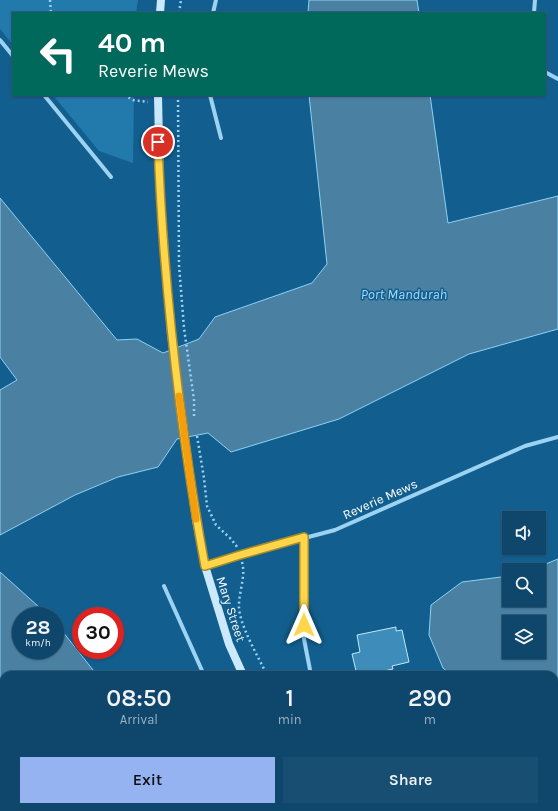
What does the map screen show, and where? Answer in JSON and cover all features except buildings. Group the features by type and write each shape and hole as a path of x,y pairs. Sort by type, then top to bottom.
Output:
{"street":[{"path":"160,12 161,0"},
{"path":"213,12 216,0"},
{"path":"534,12 535,0"},
{"path":"0,40 12,55"},
{"path":"546,73 558,79"},
{"path":"45,96 111,177"},
{"name":"Mary Street","path":"158,96 160,192 171,334 196,520 205,566 229,644 241,671"},
{"path":"210,96 221,138"},
{"name":"Reverie Mews","path":"205,566 304,537 335,530 526,446 558,437"},
{"path":"304,537 304,639 310,671"},
{"path":"164,586 202,671"}],"path":[{"path":"50,0 52,12"},
{"path":"179,12 181,1 184,0"},
{"path":"178,96 179,265 184,328 194,400 195,421"},
{"path":"197,436 207,506 216,525 238,548 244,571 238,607 243,624 265,671"}],"shaded area":[{"path":"0,0 138,0 136,12 12,12 12,44 0,29"},
{"path":"54,96 134,96 133,163 99,151"}],"water":[{"path":"309,0 417,0 419,12 308,12"},
{"name":"Port Mandurah","path":"309,96 430,96 448,223 558,196 558,329 469,354 339,419 231,452 208,433 177,439 158,467 118,477 75,495 0,535 0,390 17,380 0,357 0,198 117,340 137,339 163,353 199,339 215,317 312,283 327,264"},
{"path":"558,559 558,671 446,671 443,668 429,635 431,605 462,582 502,577 502,607 546,607 546,564"},
{"path":"0,572 39,607 12,607 12,659 64,659 64,633 72,643 72,659 84,659 94,671 0,671"}],"slow traffic":[{"path":"179,396 196,519"}],"route":[{"path":"158,142 160,192 171,334 196,520 205,566 304,537 304,625"}]}
